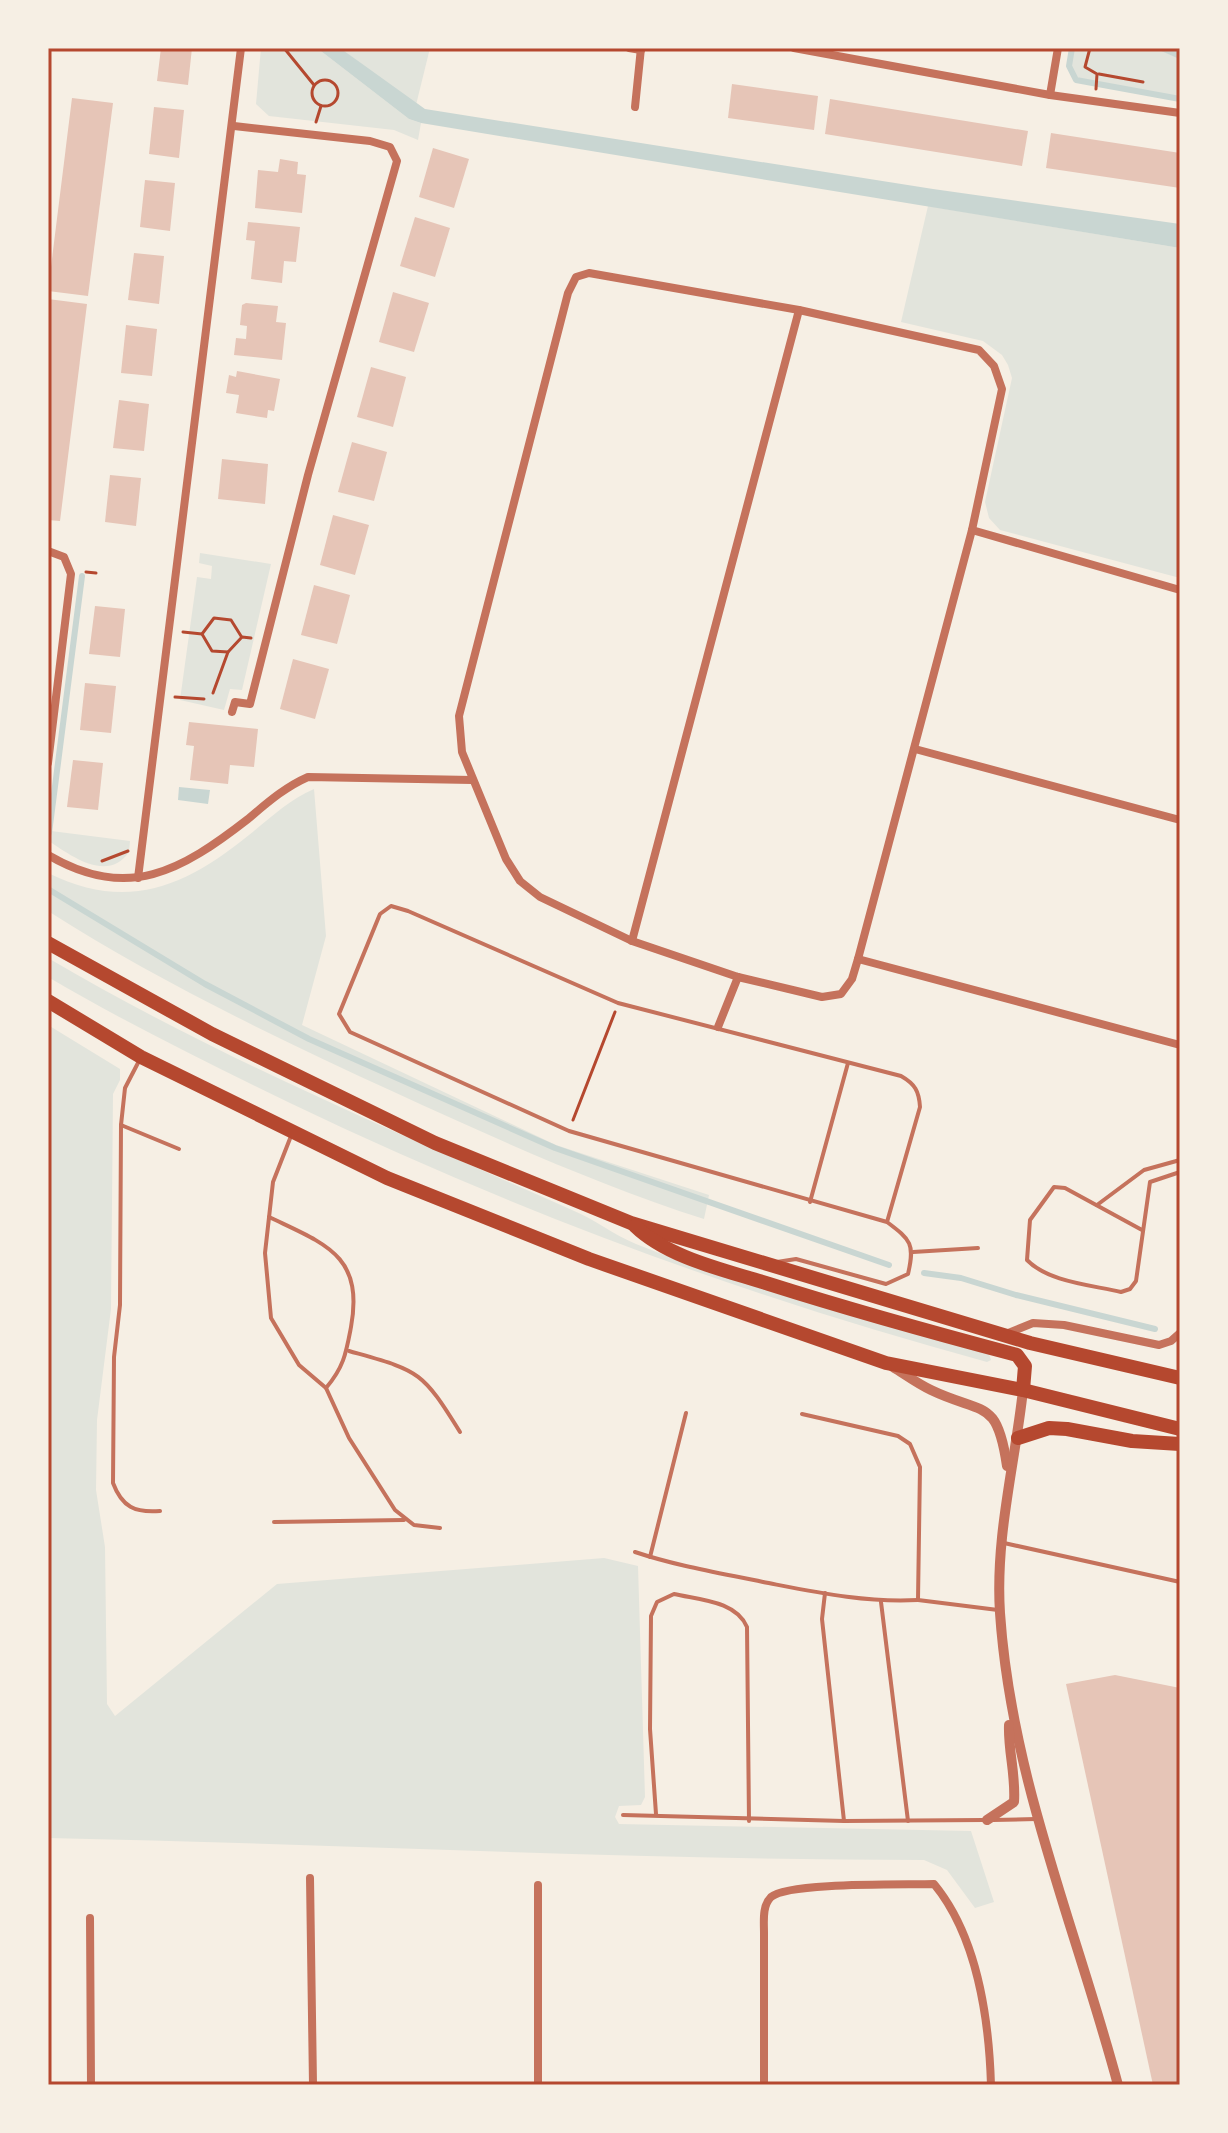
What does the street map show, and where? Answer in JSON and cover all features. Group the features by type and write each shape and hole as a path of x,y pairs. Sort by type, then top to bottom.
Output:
{"highway":[{"path":"48,943 212,1034 435,1143 631,1223 1005,1334 1180,1378"},
{"path":"49,1002 141,1057 387,1178 487,1219 705,1301 886,1363 1023,1390 1180,1429"},
{"path":"631,1223 652,1242 740,1275 876,1318 1017,1355 1025,1366 1023,1390"},
{"path":"1018,1438 1049,1428 1132,1441 1180,1444"}],"street":[{"path":"138,878 234,126 241,48"},
{"path":"629,48 641,49 635,107"},
{"path":"794,48 831,52 1050,95 1180,113"},
{"path":"1050,95 1058,48"},
{"path":"232,712 235,702 250,704 308,475 397,161 390,147 370,141 234,126"},
{"path":"589,273 605,274 799,310 979,350 994,366 1002,389 972,530 858,959 852,979 841,994 822,997 738,977 632,941 540,897 520,881 506,859 462,752 459,716 560,323 576,277 589,273"},
{"path":"632,941 799,310"},
{"path":"972,530 1180,590"},
{"path":"48,551 64,557 71,574 48,763"},
{"path":"915,749 1180,820"},
{"path":"48,855 78,872 104,879 138,878 177,867 211,847 291,785 308,777 472,780"},
{"path":"858,959 1180,1045"},
{"path":"718,1027 738,977"},
{"path":"1005,1334 1033,1323 1064,1325 1159,1345 1171,1341 1180,1333"},
{"path":"886,1363 932,1391 981,1406 994,1419 1003,1439 1008,1472"},
{"path":"1023,1390 1018,1438 1008,1472 1002,1543 1000,1610 1010,1711 1036,1819 1089,1979 1118,2085"},
{"path":"987,1820 1014,1802 1016,1778 1008,1746 1010,1711"},
{"path":"310,1878 313,2085"},
{"path":"764,2085 764,1920 765,1908 771,1897 794,1888 934,1884 961,1924 985,2016 991,2085"},
{"path":"538,1885 538,2085"},
{"path":"90,1918 91,2085"}],"lane":[{"path":"767,1264 796,1259 886,1284 908,1274 913,1252 906,1236 887,1222 569,1131 350,1032 339,1014 380,914 391,906 618,1003 901,1076 913,1084 919,1094 920,1107 887,1222"},
{"path":"141,1057 125,1088 121,1125 120,1305 114,1357 113,1483 119,1500 139,1513 160,1511"},
{"path":"810,1202 848,1063"},
{"path":"121,1125 179,1149"},
{"path":"294,1130 283,1149 273,1182 266,1264 271,1318 299,1365 326,1388 349,1438 404,1520"},
{"path":"1097,1205 1144,1170 1180,1160"},
{"path":"1142,1230 1065,1188 1054,1187 1030,1220 1027,1260 1035,1268 1060,1277 1121,1292 1130,1289 1136,1281 1150,1182 1180,1172"},
{"path":"269,1217 336,1253 349,1269 354,1291 349,1351 341,1370 326,1388"},
{"path":"913,1252 978,1248"},
{"path":"349,1351 398,1365 421,1377 460,1432"},
{"path":"650,1557 686,1413"},
{"path":"802,1414 898,1436 918,1455 918,1600"},
{"path":"274,1522 404,1520 440,1528"},
{"path":"1002,1543 1180,1582"},
{"path":"635,1552 881,1602 918,1600 1000,1610"},
{"path":"825,1593 822,1619 844,1821"},
{"path":"656,1814 650,1729 651,1616 657,1602 674,1594 731,1608 742,1616 747,1627 749,1821"},
{"path":"881,1602 908,1821"},
{"path":"623,1815 656,1814 749,1821 1036,1819"}],"path":[{"path":"284,48 314,85 312,99 321,106 333,104 337,88 328,80 314,85"},
{"path":"1090,48 1085,67 1097,74 1143,82"},
{"path":"1096,86 1097,74"},
{"path":"315,126 321,106"},
{"path":"84,572 96,573"},
{"path":"202,634 214,618 231,620 242,637 257,639"},
{"path":"183,632 202,634"},
{"path":"202,634 212,651 228,652"},
{"path":"213,693 228,652 242,637"},
{"path":"175,697 204,699"},
{"path":"92,859 113,859 129,850"},
{"path":"569,1131 618,1003"}],"shaded area":[{"path":"261,48 317,48 409,119 421,123 418,140 394,130 269,116 256,104"},
{"path":"317,48 340,48 425,109 933,189 1180,224 1180,248 421,123 409,119"},
{"path":"340,48 430,48 416,105"},
{"path":"1074,48 1156,48 1180,59 1180,98 1078,79 1071,66"},
{"path":"928,206 1180,248 1180,578 1000,530 989,518 985,502 1012,378 1002,355 983,341 901,322"},
{"path":"200,553 271,564 242,690 230,689 224,710 180,700 197,577 211,579 212,566 199,563"},
{"path":"179,787 210,790 208,804 178,800"},
{"path":"314,789 326,936 302,1025 556,1145 709,1195 704,1219 547,1160 350,1072 175,985 48,911 48,873 77,885 104,891 129,892 154,888 202,868 288,804"},
{"path":"51,831 130,841 129,852 111,865 89,864 49,841"},
{"path":"48,958 241,1060 580,1214 636,1244 767,1290 989,1354 991,1360 987,1362 897,1337 720,1280 460,1180 290,1103 107,1010 48,977"},
{"path":"48,1025 120,1069 120,1080 113,1094 111,1309 97,1420 96,1490 105,1547 107,1704 115,1716 277,1584 604,1558 638,1566 645,1797 641,1805 619,1806 615,1817 619,1824 971,1831 994,1902 975,1908 947,1870 924,1860 705,1857 48,1838"}],"building":[{"path":"161,48 192,48 188,85 157,81"},
{"path":"732,84 818,96 814,130 728,118"},
{"path":"72,98 113,103 88,296 48,291"},
{"path":"830,99 1028,131 1022,166 825,134"},
{"path":"154,107 184,110 179,158 149,154"},
{"path":"1051,133 1180,153 1180,188 1046,168"},
{"path":"433,148 469,159 454,208 419,197"},
{"path":"280,159 298,162 297,174 306,175 302,213 255,208 258,170 278,172"},
{"path":"145,180 175,183 170,231 140,227"},
{"path":"415,217 450,228 435,277 400,266"},
{"path":"248,222 300,227 296,262 284,261 282,283 251,279 255,241 246,240"},
{"path":"134,253 164,256 159,304 128,300"},
{"path":"393,292 429,303 414,352 379,342"},
{"path":"48,299 87,304 60,521 48,520"},
{"path":"242,305 278,306 276,322 286,323 282,360 234,355 236,338 246,339 247,326 240,325"},
{"path":"126,325 157,329 152,376 121,373"},
{"path":"371,367 406,377 393,427 357,417"},
{"path":"237,371 280,379 274,411 268,410 267,418 236,413 239,395 226,393 229,375 236,377"},
{"path":"119,400 149,404 144,451 113,448"},
{"path":"352,442 387,452 374,501 338,492"},
{"path":"222,459 268,464 265,504 218,499"},
{"path":"110,475 141,478 136,526 105,522"},
{"path":"333,515 369,525 355,575 320,565"},
{"path":"314,585 350,595 337,644 301,635"},
{"path":"95,606 125,609 120,657 89,654"},
{"path":"293,659 329,669 315,719 280,709"},
{"path":"85,683 116,686 111,733 80,730"},
{"path":"189,722 258,729 254,767 230,765 228,784 190,780 194,746 186,745"},
{"path":"73,760 103,763 98,810 67,807"},
{"path":"1115,1675 1180,1688 1180,2085 1153,2085 1066,1684"}],"waterway":[{"path":"1072,48 1069,66 1076,80 1180,99"},
{"path":"1162,48 1180,56"},
{"path":"49,833 82,576"},
{"path":"48,889 205,984 309,1039 555,1148 889,1265"},
{"path":"924,1273 961,1278 1016,1295 1155,1329"}]}
